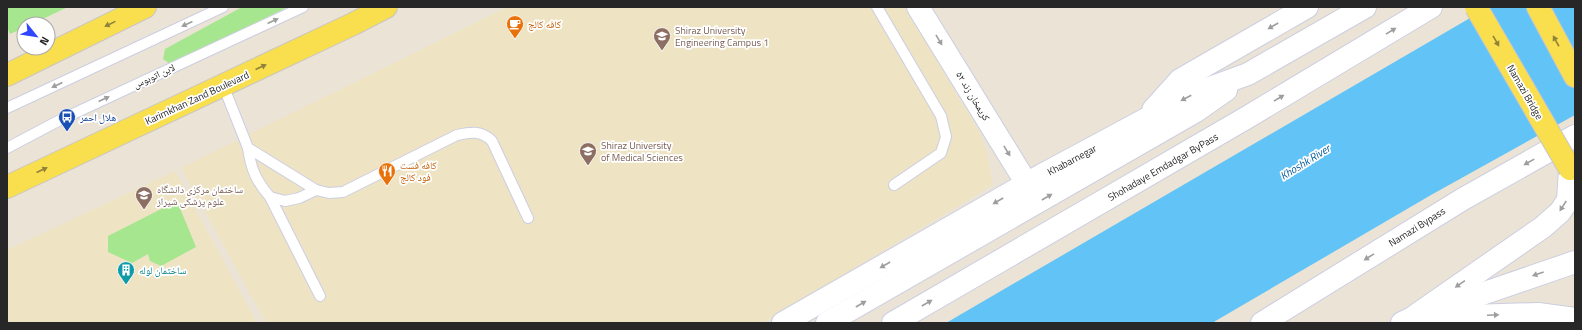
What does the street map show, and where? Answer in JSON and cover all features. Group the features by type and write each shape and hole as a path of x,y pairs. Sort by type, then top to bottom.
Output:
{"main road":[{"path":"7,75 145,7"},
{"name":"Karimkhan Zand Boulevard","path":"7,187 386,7"},
{"name":"کریمخان زند ۵۲","path":"918,7 1027,184"},
{"path":"1142,122 1180,80 1307,7"},
{"name":"Khabarnegar","path":"784,323 1027,184 1193,94 1248,74 1365,7"},
{"name":"Shohadaye Emdadgar ByPass","path":"893,323 1246,118 1431,7"},
{"name":"Namazi Bridge","path":"1476,7 1573,173"},
{"path":"1538,7 1575,76"},
{"path":"827,323 1196,111 1248,74"},
{"name":"Namazi Bypass","path":"1262,323 1463,199 1575,136"},
{"path":"1407,320 1543,226 1560,212 1568,200 1573,173"},
{"path":"1407,320 1575,262"},
{"path":"1407,320 1538,314 1575,319"}],"lane":[{"path":"7,108 222,7"},
{"name":"لاین اتوبوس","path":"7,148 60,120 303,7"},
{"path":"877,7 941,116 946,137 941,153 894,185"},
{"path":"223,85 248,148 250,165 259,184 270,197 320,296"},
{"path":"248,148 316,190 329,193 342,192 457,135 474,132 486,135 492,141 528,218"},
{"path":"270,197 285,201 299,198 316,190"}],"shaded area":[{"name":"Shiraz University of Medical Sciences","path":"507,7 906,7 978,129 989,163 992,179 991,186 763,323 266,323 181,168"},
{"name":"ساختمان مرکزی دانشگاه علوم پزشکی شیراز","path":"175,171 257,323 7,323 7,250"}],"green space":[{"path":"7,7 68,7 49,16 16,16 16,31 10,34 7,27"},
{"path":"242,7 288,7 170,64 163,59 165,49"},
{"path":"177,201 196,247 161,266 150,261 148,254 132,263 108,252 108,236"}],"water":[{"name":"Khoshk River","path":"1489,7 1575,7 1575,115 1431,195 1212,323 946,323"}],"place":[{"name":"کافه کالج","path":"515,39"},
{"name":"Shiraz University Engineering Campus 1","path":"662,51"},
{"name":"هلال احمر","path":"67,132"},
{"name":"Shiraz University of Medical Sciences","path":"588,166"},
{"name":"کافه فست فود کالج","path":"387,186"},
{"name":"ساختمان مرکزی دانشگاه علوم پزشکی شیراز","path":"144,210"},
{"name":"ساختمان لوله","path":"126,285"}]}
